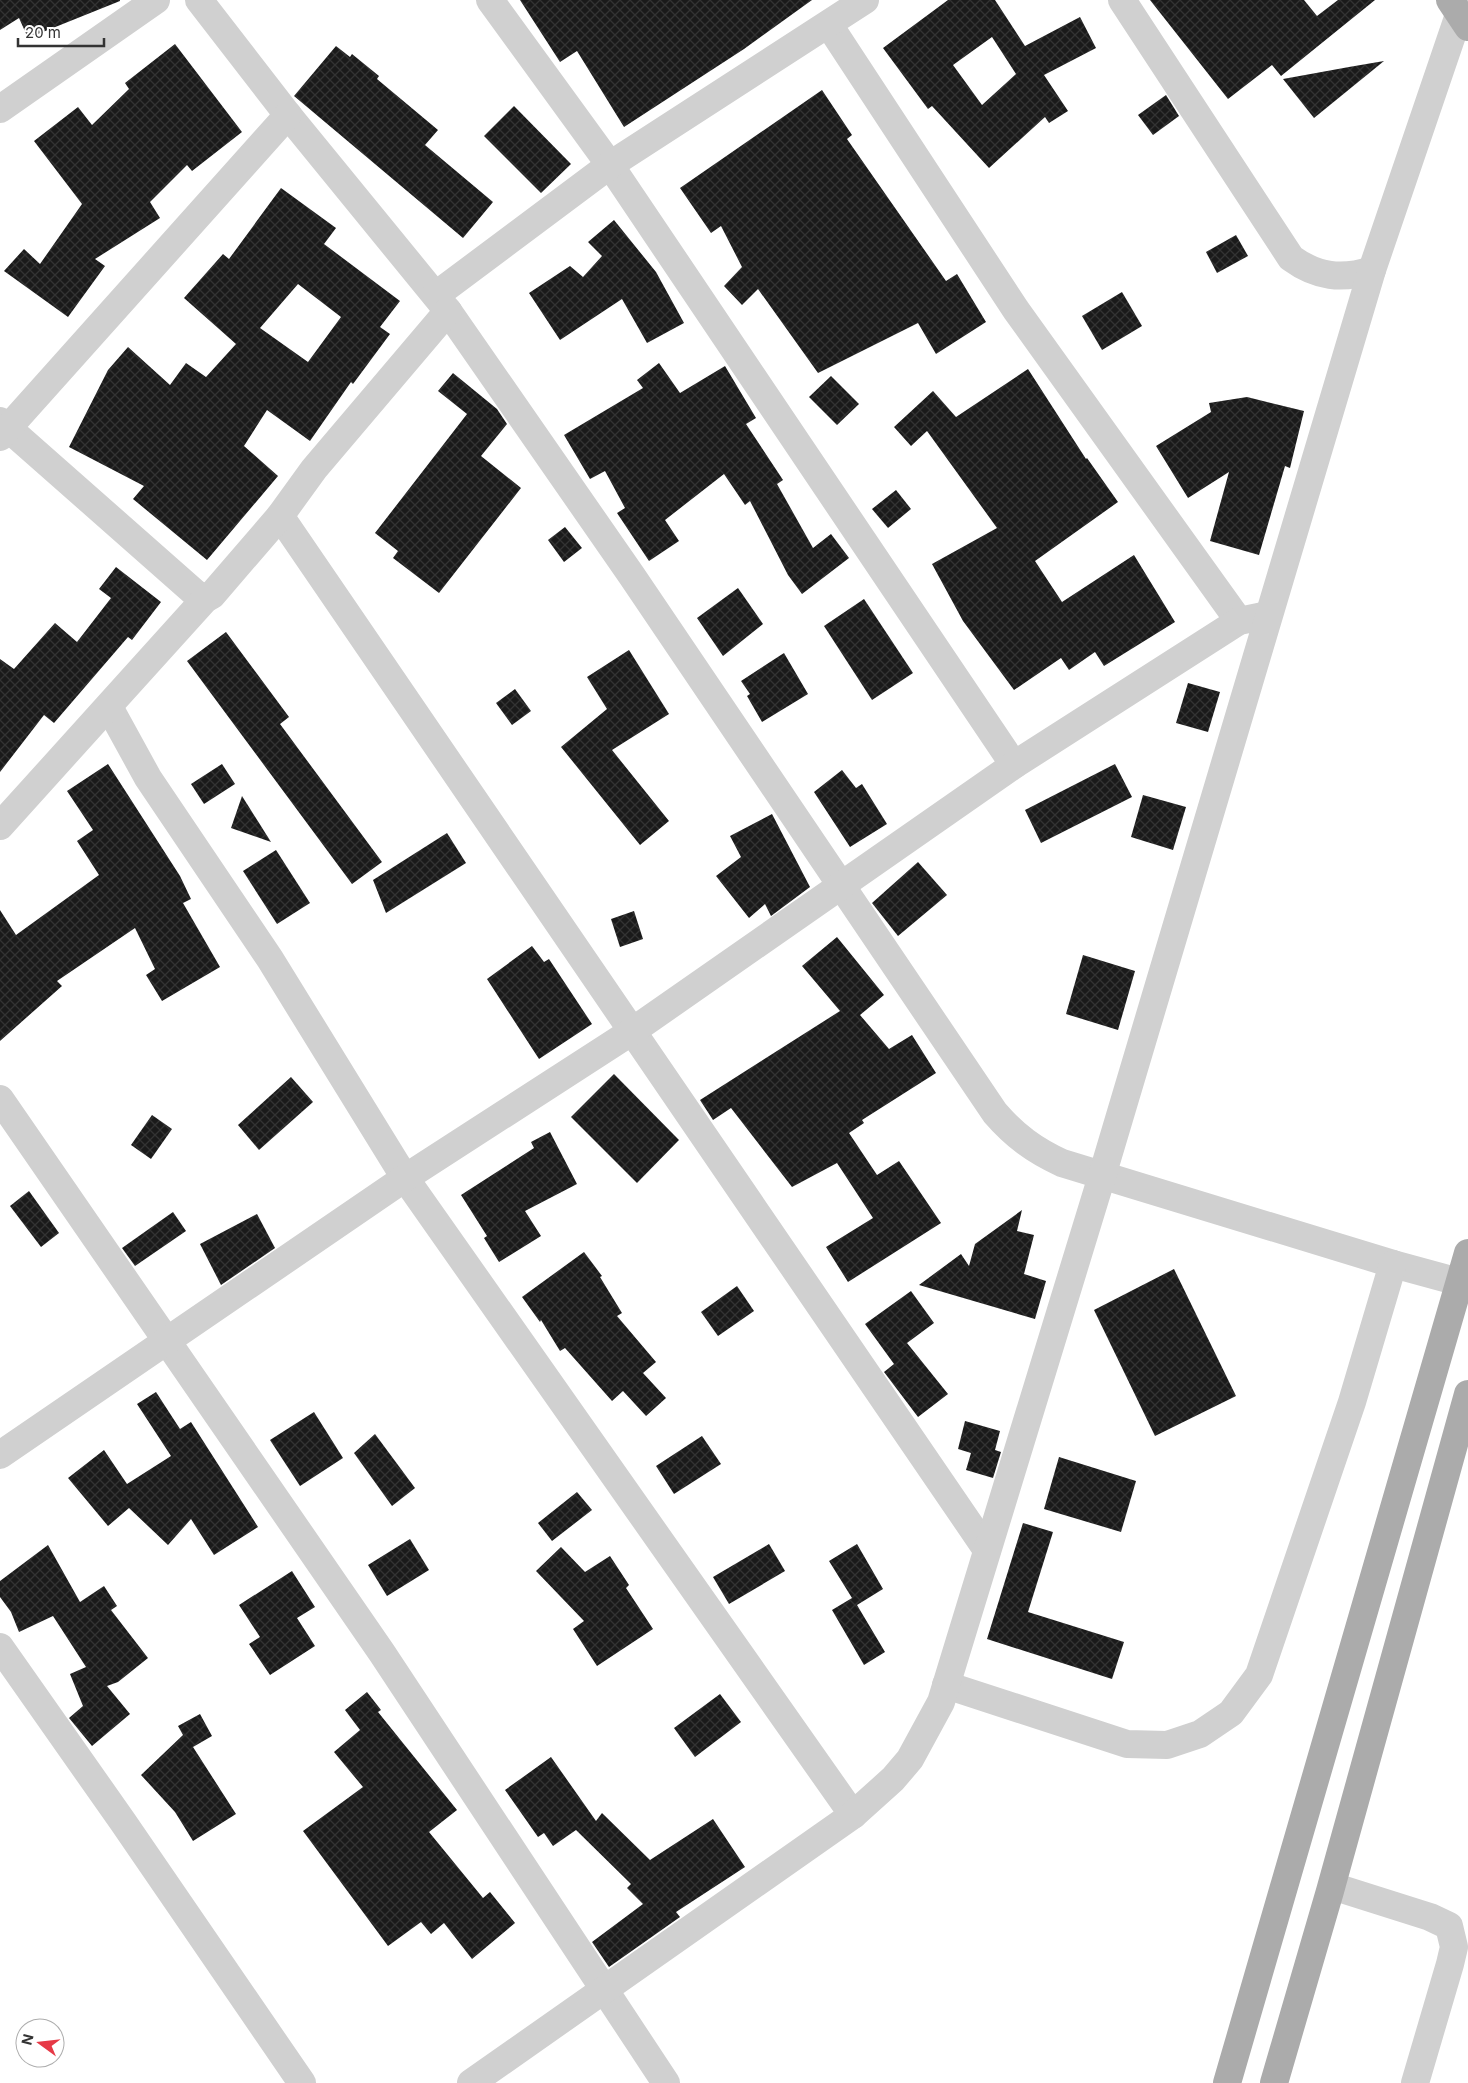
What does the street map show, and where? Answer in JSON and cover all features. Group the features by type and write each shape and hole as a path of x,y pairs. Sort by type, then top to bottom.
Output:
{"main road":[{"path":"1227,2083 1468,1253"},
{"path":"1274,2083 1332,1886 1468,1394"}],"street":[{"path":"0,109 156,0"},
{"path":"199,0 288,115 442,303 632,576 995,1113 1012,1133 1035,1151 1062,1163 1459,1282"},
{"path":"490,0 610,164 1014,765"},
{"path":"1122,0 1291,258 1303,267 1327,275 1343,277 1372,270"},
{"path":"0,826 205,599 212,595 280,516 442,303 610,164 829,25 860,1"},
{"path":"471,2083 603,1988 853,1815 893,1779 910,1759 941,1702 1102,1176 1372,270 1460,10"},
{"path":"829,25 1016,310 1239,621"},
{"path":"205,599 195,593 3,429 288,115"},
{"path":"280,516 630,1032 987,1550"},
{"path":"0,1455 405,1178 630,1032 1014,765 1239,621 1268,615"},
{"path":"109,706 148,778 270,959 405,1178 853,1815"},
{"path":"0,1099 382,1653 666,2083"},
{"path":"946,1685 1127,1744 1167,1746 1200,1734 1231,1713 1259,1675 1352,1402 1394,1264"},
{"path":"0,1647 129,1830 302,2083"},
{"path":"1332,1886 1441,1920 1449,1926 1454,1947 1415,2083"}],"building":[{"path":"0,0 120,1 28,38 19,18 0,30"},
{"path":"520,0 812,0 744,49 624,127 577,51 560,62"},
{"path":"948,0 995,0 1025,46 1080,17 1096,48 1044,75 1068,111 1049,123 1045,117 989,168 932,106 928,109 883,48","holes":["992,37 1016,74 982,105 953,65"]},
{"path":"1150,0 1304,0 1317,16 1338,0 1375,0 1281,76 1272,65 1228,99"},
{"path":"175,44 242,132 192,171 187,165 150,202 160,218 95,259 105,266 68,317 4,271 24,249 40,264 82,204 34,141 78,107 92,125 129,89 125,83"},
{"path":"336,46 350,57 352,54 379,76 377,79 438,130 425,145 493,202 463,238 294,96"},
{"path":"1384,61 1314,118 1283,79 1349,67"},
{"path":"822,90 852,135 847,139 946,281 957,274 986,322 936,354 918,323 818,373 758,289 742,305 724,286 742,267 721,226 711,233 680,188"},
{"path":"1166,95 1179,116 1153,135 1138,115"},
{"path":"514,106 571,164 541,193 484,136"},
{"path":"281,188 336,228 324,244 400,301 380,327 390,334 353,384 351,382 310,441 267,410 244,446 278,476 207,560 133,499 144,486 69,447 108,370 128,347 170,385 186,363 206,377 236,344 184,298 223,254 229,259","holes":["298,284 341,317 308,362 260,328"]},
{"path":"614,220 656,272 684,323 647,343 622,299 560,340 529,293 570,266 583,277 602,256 588,242"},
{"path":"1236,235 1248,256 1217,273 1206,252"},
{"path":"1122,292 1142,326 1102,350 1082,316"},
{"path":"659,363 680,393 725,366 756,418 746,424 783,480 777,484 813,548 831,534 849,558 802,594 788,575 750,501 745,505 724,474 665,520 679,541 649,561 617,513 625,508 605,471 590,479 564,435 643,388 637,380"},
{"path":"1028,369 1086,459 1118,502 1035,561 1062,602 1134,555 1175,622 1104,666 1095,652 1069,670 1061,658 1014,690 963,621 932,564 997,528 927,431 911,446 894,427 933,391 956,417"},
{"path":"453,373 497,409 507,424 481,456 521,488 439,593 393,558 398,551 375,533 467,414 438,391"},
{"path":"831,376 859,404 837,425 809,397"},
{"path":"1247,397 1304,411 1290,468 1285,466 1259,555 1210,541 1229,472 1188,498 1156,446 1211,412 1209,403"},
{"path":"896,490 911,509 888,528 872,509"},
{"path":"565,527 582,548 564,562 548,540"},
{"path":"116,567 161,602 132,640 128,637 54,723 44,715 0,772 0,659 14,669 55,623 77,642 111,598 99,589"},
{"path":"738,588 763,624 723,656 697,618"},
{"path":"864,599 913,673 872,700 824,626"},
{"path":"226,632 289,717 280,724 382,862 352,884 187,661"},
{"path":"629,650 669,714 612,750 669,821 640,845 561,747 607,709 587,677"},
{"path":"784,653 808,694 762,722 747,696 750,694 741,681"},
{"path":"1188,683 1220,692 1208,732 1176,723"},
{"path":"515,689 531,711 512,725 496,703"},
{"path":"108,764 180,876 191,899 183,903 220,967 162,1001 146,975 155,969 135,928 57,981 62,986 0,1041 0,910 16,935 99,875 77,841 93,830 67,791"},
{"path":"222,764 235,784 204,804 191,784"},
{"path":"1115,764 1132,797 1041,843 1025,810"},
{"path":"842,770 856,788 862,784 887,824 850,847 814,792"},
{"path":"1143,795 1186,807 1173,850 1131,837"},
{"path":"242,796 271,842 231,828"},
{"path":"772,814 810,887 771,916 765,904 749,918 716,876 741,857 730,836"},
{"path":"447,833 466,863 386,913 373,880"},
{"path":"276,850 310,903 277,924 243,871"},
{"path":"918,862 947,895 898,936 872,903"},
{"path":"634,911 643,939 620,947 611,919"},
{"path":"837,937 884,995 860,1015 889,1049 912,1035 936,1073 862,1120 864,1123 849,1133 877,1175 899,1161 941,1223 848,1282 826,1247 873,1218 837,1163 792,1187 731,1108 713,1120 700,1100 840,1011 802,966"},
{"path":"532,946 544,962 549,959 592,1024 539,1059 487,979"},
{"path":"1083,955 1135,971 1118,1030 1066,1014"},
{"path":"614,1074 679,1140 637,1183 571,1117"},
{"path":"291,1077 313,1102 259,1150 238,1125"},
{"path":"152,1115 172,1129 151,1159 131,1145"},
{"path":"550,1132 577,1184 525,1211 541,1236 499,1262 484,1238 487,1236 461,1195 534,1148 531,1142"},
{"path":"29,1191 59,1233 41,1247 10,1206"},
{"path":"1022,1210 1017,1231 1034,1235 1024,1274 1046,1281 1035,1319 919,1285 961,1254 969,1266 975,1244"},
{"path":"173,1212 186,1231 135,1266 122,1248"},
{"path":"257,1214 275,1248 221,1285 200,1244"},
{"path":"584,1252 602,1276 600,1277 622,1313 617,1316 656,1362 643,1373 666,1398 646,1416 623,1391 612,1401 565,1348 560,1351 541,1320 540,1322 522,1297"},
{"path":"1174,1269 1236,1396 1155,1436 1094,1310"},
{"path":"737,1286 754,1311 718,1336 701,1312"},
{"path":"911,1291 934,1323 907,1343 948,1394 918,1417 884,1372 894,1364 865,1324"},
{"path":"156,1392 180,1429 191,1422 258,1527 214,1555 191,1519 168,1545 129,1508 108,1526 68,1478 104,1450 127,1484 171,1456 137,1404"},
{"path":"314,1412 343,1458 300,1486 270,1440"},
{"path":"965,1421 1000,1431 995,1450 1001,1452 993,1478 966,1470 971,1453 958,1449"},
{"path":"375,1434 415,1488 392,1506 354,1453"},
{"path":"702,1436 721,1464 674,1494 656,1466"},
{"path":"1059,1457 1136,1481 1121,1532 1044,1509"},
{"path":"577,1492 592,1510 552,1541 538,1523"},
{"path":"1023,1523 1053,1532 1028,1612 1124,1642 1112,1679 987,1639"},
{"path":"410,1539 429,1570 387,1596 368,1565"},
{"path":"769,1544 785,1571 729,1604 713,1577"},
{"path":"857,1544 883,1589 857,1605 885,1652 864,1665 832,1610 852,1598 829,1561"},
{"path":"48,1545 80,1602 104,1586 117,1606 111,1610 148,1658 118,1682 107,1686 130,1714 92,1746 69,1718 83,1706 70,1674 86,1667 53,1616 19,1632 11,1612 0,1597 0,1581"},
{"path":"561,1547 585,1572 610,1556 629,1585 626,1588 653,1629 597,1666 573,1629 584,1621 536,1571"},
{"path":"292,1571 315,1607 297,1618 315,1646 270,1675 249,1644 260,1637 239,1605"},
{"path":"367,1692 381,1710 378,1712 457,1810 429,1832 483,1898 490,1892 515,1923 472,1959 444,1923 431,1934 421,1922 388,1946 303,1831 363,1787 334,1752 360,1730 345,1710"},
{"path":"720,1694 741,1722 695,1757 674,1728"},
{"path":"200,1714 212,1736 193,1747 236,1814 193,1841 175,1812 141,1775 183,1735 178,1726"},
{"path":"551,1757 596,1821 602,1813 650,1860 713,1819 745,1867 676,1912 680,1917 609,1967 592,1942 643,1904 627,1888 631,1884 576,1830 553,1846 544,1833 538,1837 505,1790"}]}
